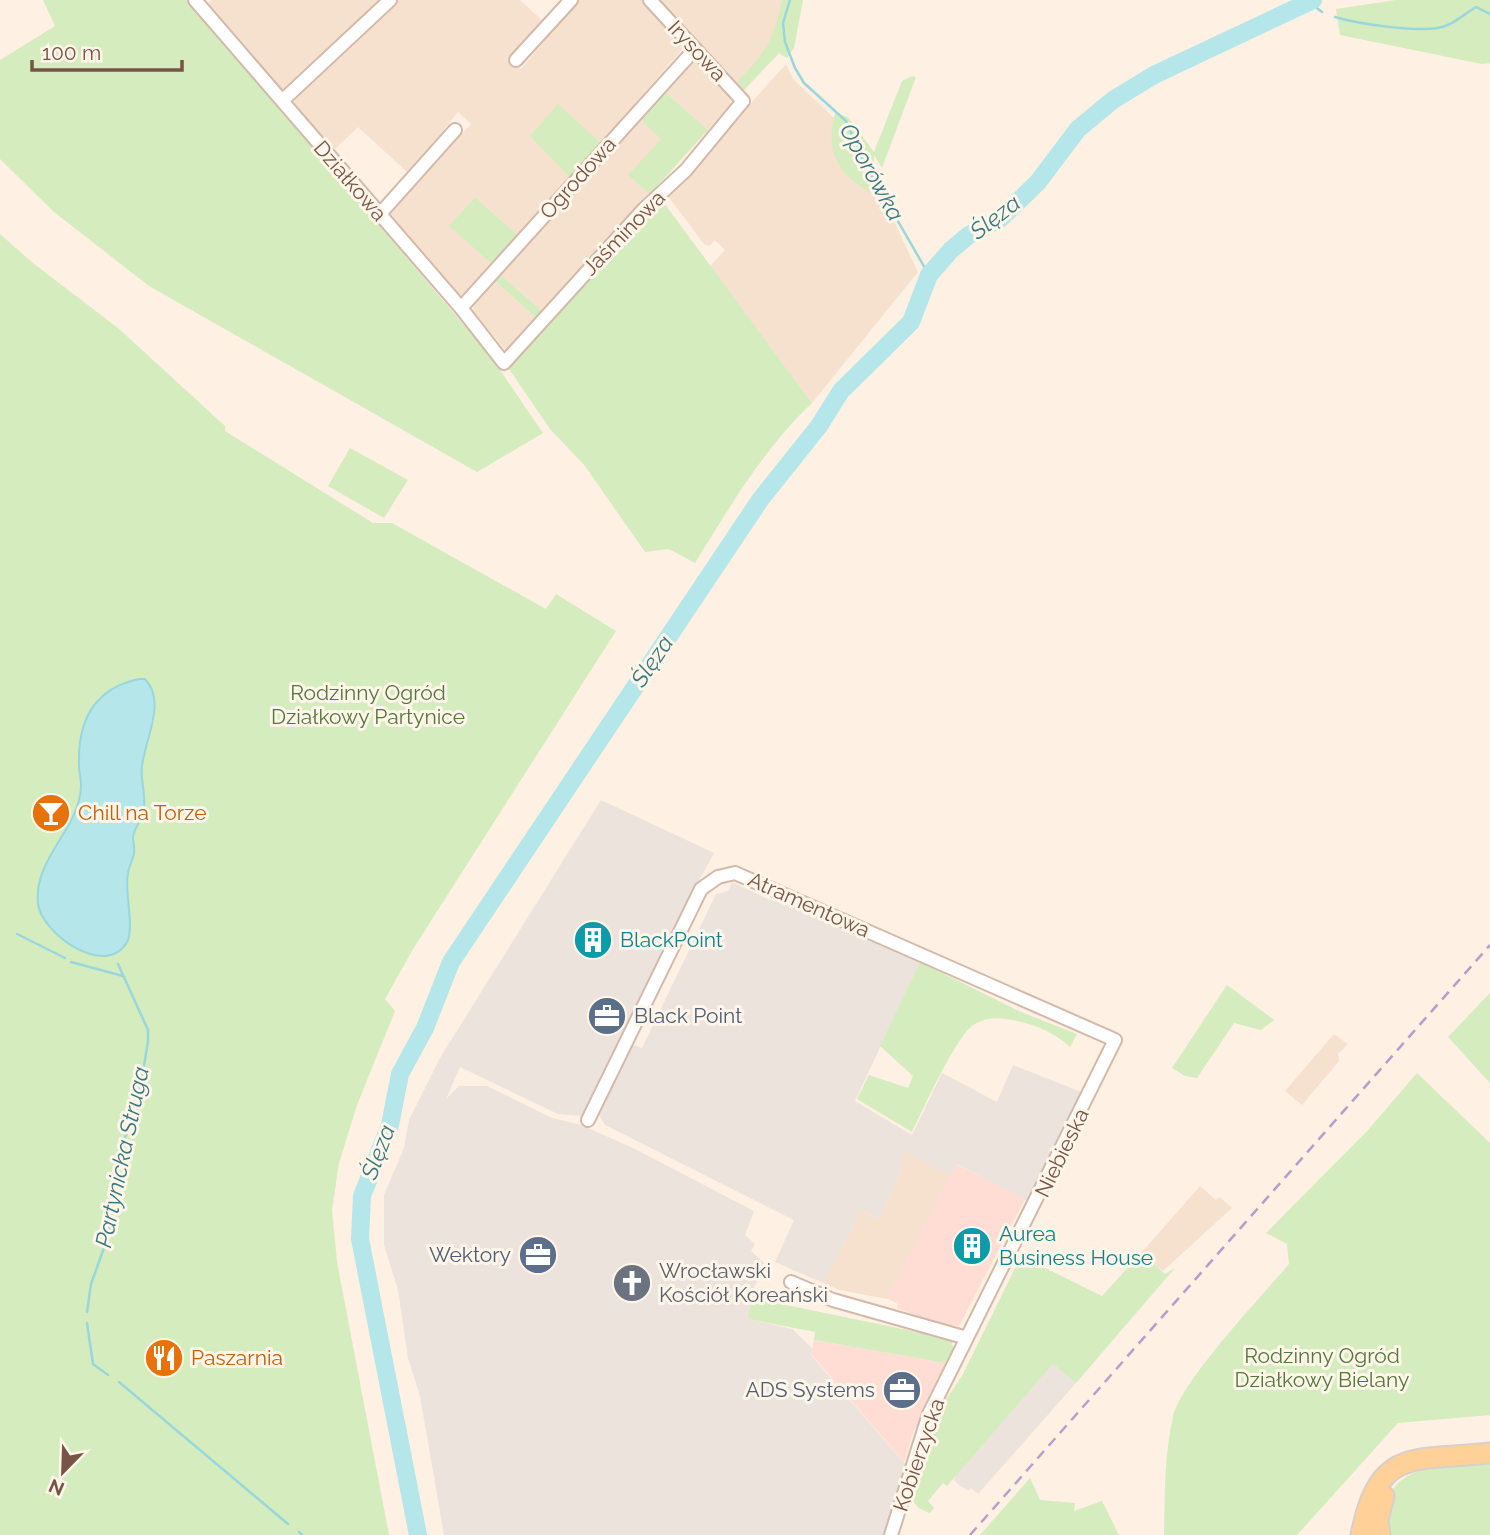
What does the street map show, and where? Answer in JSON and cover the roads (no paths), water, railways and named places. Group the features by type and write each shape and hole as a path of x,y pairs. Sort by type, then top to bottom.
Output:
{"main road":[{"path":"1362,1535 1368,1502 1382,1478 1408,1460 1490,1453"},
{"path":"1380,1535 1380,1507 1391,1485 1414,1466 1437,1458"}],"street":[{"name":"Działkowa","path":"195,0 461,308 504,363"},
{"path":"282,102 390,0"},
{"path":"516,60 571,0"},
{"name":"Irysowa","path":"650,0 743,102"},
{"name":"Ogrodowa","path":"461,308 695,49"},
{"name":"Jaśminowa","path":"504,363 644,209 686,170 743,102"},
{"path":"379,215 456,131"},
{"name":"Atramentowa","path":"587,1120 701,889 718,877 736,873 1115,1040"},
{"name":"Niebieska","path":"967,1338 1115,1040"},
{"path":"790,1282 833,1300 967,1338"},
{"name":"Kobierzycka","path":"891,1535 925,1425 967,1338"}],"water":[{"path":"145,679 151,688 155,710 142,766 144,808 133,837 134,853 127,881 129,936 117,952 105,956 91,954 62,939 51,928 42,916 38,904 38,887 42,872 79,802 80,744 87,717 93,706 112,689"}],"waterway":[{"name":"Oporówka","path":"790,0 783,23 785,42 795,68 804,83 846,121 865,164 929,275"},
{"name":"Ślęza","path":"418,1535 360,1239 362,1196 390,1125 400,1074 425,1028 451,962 760,500 819,426 841,391 911,322 929,275 951,250 969,235 1001,218 1038,182 1078,129 1113,100 1154,75 1313,0"},
{"path":"1309,2 1322,12"},
{"path":"1335,17 1386,27 1428,29 1448,25 1476,7 1490,14"},
{"name":"Partynicka Struga","path":"17,934 65,958"},
{"name":"Partynicka Struga","path":"71,962 123,976"},
{"name":"Partynicka Struga","path":"87,1312 91,1284 109,1234 119,1149 136,1115 148,1041 148,1030 118,964"},
{"name":"Partynicka Struga","path":"87,1323 93,1364 108,1375"},
{"name":"Partynicka Struga","path":"119,1382 288,1524"},
{"name":"Partynicka Struga","path":"299,1532 302,1535"}],"railway":[{"path":"970,1535 1490,945"}],"place":[{"name":"Chill na Torze","path":"51,813"},
{"name":"BlackPoint","path":"593,940"},
{"name":"Black Point","path":"607,1016"},
{"name":"Aurea Business House","path":"972,1246"},
{"name":"Wektory","path":"538,1255"},
{"name":"Wrocławski Kościół Koreański","path":"632,1283"},
{"name":"Paszarnia","path":"164,1358"},
{"name":"ADS Systems","path":"902,1390"}],"park label":[{"name":"Rodzinny Ogród Działkowy Partynice","path":"368,705"},
{"name":"Rodzinny Ogród Działkowy Bielany","path":"1322,1368"}]}
